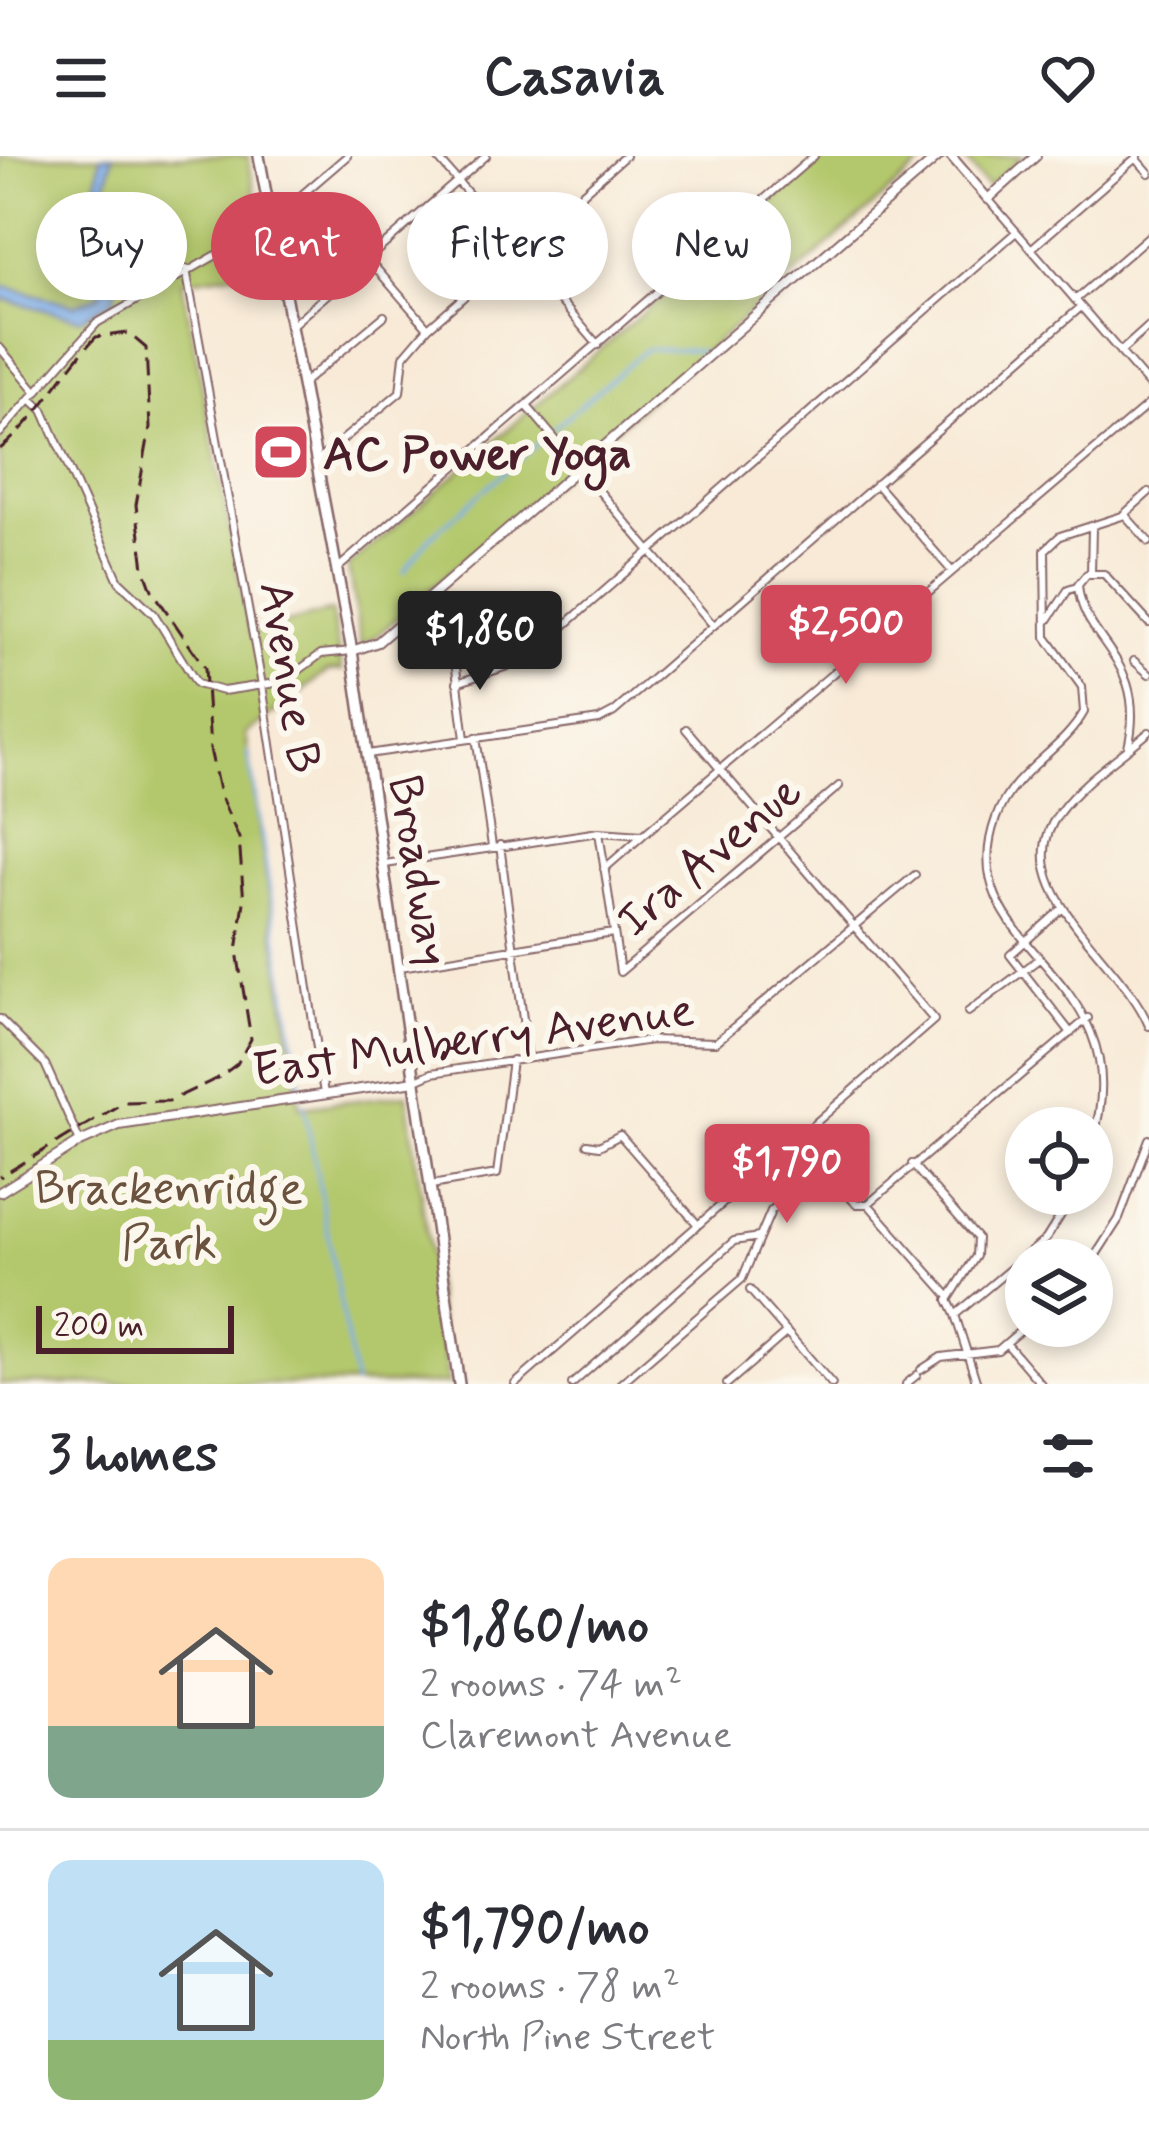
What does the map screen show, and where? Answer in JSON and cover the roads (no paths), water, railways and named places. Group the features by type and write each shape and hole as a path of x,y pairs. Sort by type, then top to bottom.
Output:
{"main road":[{"name":"Broadway","path":"260,156 267,192"},
{"name":"Broadway","path":"287,300 352,652 459,1384"}],"street":[{"path":"305,192 347,156"},
{"path":"436,156 466,192"},
{"path":"383,246 486,156"},
{"path":"585,192 625,156"},
{"path":"337,569 814,156"},
{"path":"0,348 43,410 119,581 154,614 188,675 210,690 262,685 290,679 321,654 352,652 378,643 939,156"},
{"path":"951,156 1149,385"},
{"path":"988,199 1036,156"},
{"path":"1031,249 1136,157 1149,173"},
{"path":"458,683 525,660 1016,232"},
{"path":"368,754 598,720 876,484 1149,236"},
{"name":"Avenue B","path":"187,274 262,685 319,1098"},
{"path":"383,276 428,328"},
{"path":"0,433 97,322 134,300"},
{"path":"292,325 321,300"},
{"path":"317,461 400,392 404,356 461,300"},
{"path":"559,300 598,345"},
{"path":"302,384 384,316"},
{"path":"1120,352 1149,326"},
{"path":"604,869 950,569 1149,404"},
{"path":"526,406 713,625"},
{"path":"876,484 950,569"},
{"path":"1102,1107 1104,1072 1088,1018 1025,942 994,892 989,849 1013,786 1079,720 1086,700 1048,642 1045,550 1060,536 1124,514 1149,492"},
{"path":"1124,514 1149,542"},
{"path":"1046,623 1068,590 1078,587 1091,572 1092,528"},
{"path":"1091,572 1107,577 1149,623"},
{"path":"1078,587 1083,604 1149,674"},
{"path":"454,652 465,739"},
{"path":"1123,754 1137,728 1141,696 1125,652"},
{"path":"515,1384 934,1020 686,729"},
{"path":"1149,732 1065,806 1048,832 1043,873 1064,908 1123,977 1149,1026"},
{"path":"476,737 528,1057"},
{"name":"Ira Avenue","path":"400,967 613,933 620,972 839,786"},
{"path":"384,864 598,832 643,835"},
{"path":"598,832 613,933"},
{"name":"East Mulberry Avenue","path":"0,1192 80,1142 119,1125 319,1098 512,1059 651,1040 716,1042 915,875"},
{"path":"1064,908 1010,955 1071,1033"},
{"path":"968,1012 1040,958"},
{"path":"620,1384 742,1279 780,1200 821,1165 856,1204 868,1204 1088,1018"},
{"path":"0,1019 45,1064 80,1142"},
{"path":"431,1186 497,1174 512,1059"},
{"path":"587,1144 599,1146 620,1135 698,1225"},
{"path":"1106,1239 1119,1219 1149,1139"},
{"path":"751,1180 737,1164 739,1156 760,1172"},
{"path":"912,1164 977,1238 976,1256 949,1296"},
{"path":"868,1204 949,1296 977,1384"},
{"path":"955,1315 1046,1239 1061,1215"},
{"path":"572,1384 734,1241 759,1237"},
{"path":"750,1290 832,1384"},
{"path":"727,1384 787,1332"},
{"path":"906,1384 941,1357 988,1354 1005,1344"},
{"path":"1009,1347 1041,1384"}],"water":[{"path":"101,156 113,156 104,192 95,192"},
{"path":"0,285 36,295 36,300 74,305 113,300 80,319 0,298"}],"waterway":[{"path":"553,429 646,349 701,351"},
{"path":"404,572 430,537 544,438"},
{"path":"248,751 302,1093"},
{"path":"304,1103 355,1384"}],"railway":[{"path":"0,449 96,337 128,333 146,348 150,428 136,505 144,568 152,590 205,668 210,749 220,795 239,838 244,902 237,951 251,1039 237,1064 218,1078 169,1101 124,1102 0,1177"}],"place":[{"name":"AC Power Yoga","path":"281,452"}],"park label":[{"name":"Brackenridge Park","path":"169,1214"}]}
